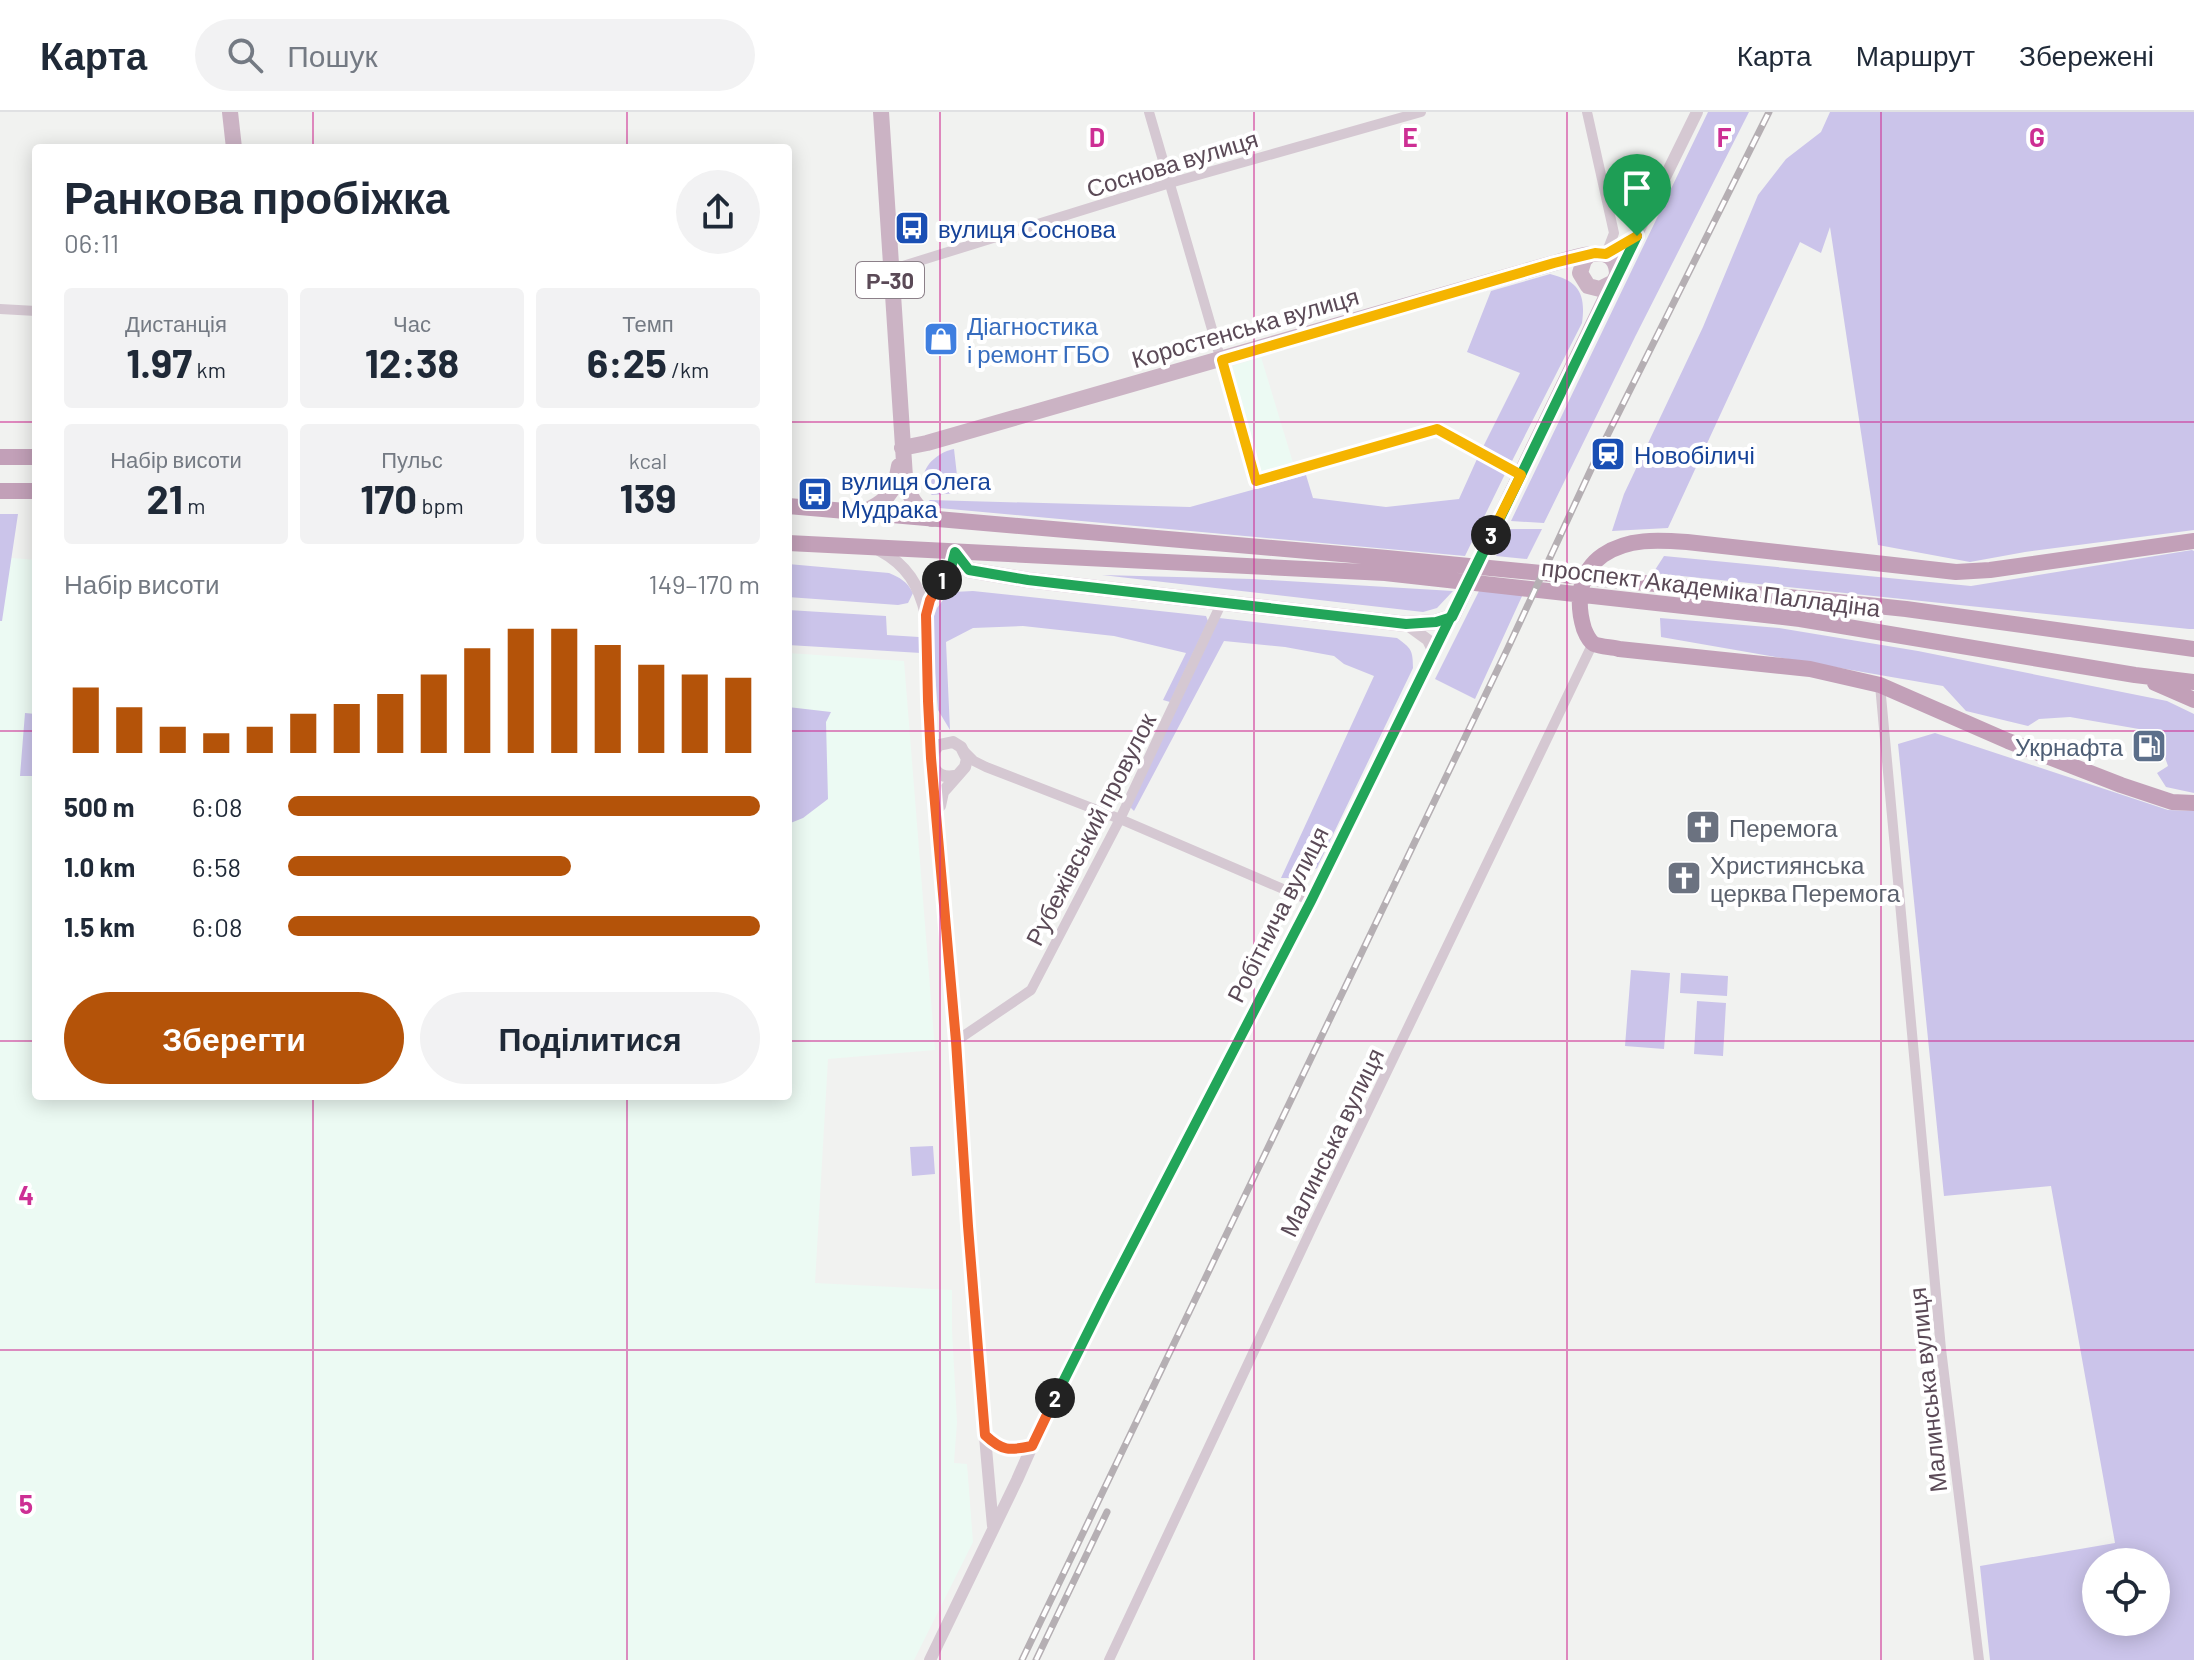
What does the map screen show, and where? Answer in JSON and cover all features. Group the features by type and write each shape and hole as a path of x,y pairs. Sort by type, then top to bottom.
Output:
{"highway":[{"path":"0,457 32,457"},
{"path":"0,491 32,491"},
{"name":"проспект Академіка Палладіна","path":"792,506 1700,598 1906,609 2189,647"},
{"path":"2194,541 1990,570 1956,572 1649,540 1623,545 1600,557 1586,574 1578,595 1580,616 1586,635 1593,643 1661,654 1810,669 1880,685 2008,741 2121,785 2172,802 2194,803"},
{"name":"проспект Академіка Палладіна","path":"792,543 955,552 1386,565"},
{"name":"проспект Академіка Палладіна","path":"1700,598 2135,675 2194,682"},
{"path":"2135,675 2194,700"}],"main road":[{"path":"230,112 234,144"},
{"name":"Р-30","path":"881,112 907,491 919,509 932,519"},
{"path":"1598,254 1615,263 1615,278 1600,289 1585,283 1581,266 1598,254"},
{"name":"Коростенська вулиця","path":"902,448 1222,360 1554,263 1598,254"},
{"path":"1554,263 1571,270 1585,283 1594,298 1596,318"},
{"name":"Робітнича вулиця","path":"1452,617 1615,278"},
{"name":"Р-30","path":"861,513 879,505 893,490 902,448"},
{"path":"955,552 969,570 1028,580 1406,624 1436,622 1452,617"}],"street":[{"path":"1149,112 1256,481 1437,429 1521,475"},
{"name":"Соснова вулиця","path":"890,270 1170,183 1421,112"},
{"path":"1587,112 1614,233 1598,254"},
{"path":"1615,278 1697,112"},
{"path":"1598,254 1637,236"},
{"path":"0,309 32,311"},
{"path":"876,548 892,557 916,584 926,615 932,761 993,1529"},
{"path":"926,615 930,600 952,564 955,552"},
{"name":"Рубежівський провулок","path":"956,1041 1031,990 1120,819 1221,604"},
{"name":"Робітнича вулиця","path":"930,1660 1112,1284 1311,901 1452,617"},
{"path":"1406,624 1428,640 1434,652"},
{"name":"Малинська вулиця","path":"1109,1660 1308,1235 1593,643"},
{"name":"Малинська вулиця","path":"1880,685 1941,1349 1979,1660"},
{"path":"930,719 974,761 986,767 1120,819 1311,901"},
{"path":"932,761 939,745 953,742"},
{"path":"937,817 943,792 965,767 967,759 964,751"},
{"path":"932,761 939,774 950,777 973,768 986,767"},
{"path":"985,1435 1004,1449 1032,1446"}],"shaded area":[{"path":"1708,112 1749,112 1544,523 1511,521"},
{"path":"1830,112 2194,112 2194,530 1970,562 1878,545 1830,227 1821,253 1800,242 1668,528 1612,531 1624,494 1703,327 1758,195 1786,159 1821,132"},
{"path":"1550,274 1568,281 1578,290 1583,304 1582,323 1512,461 1483,447 1520,373 1467,352 1491,291"},
{"path":"1261,357 1294,466 1259,477 1229,367"},
{"path":"954,449 959,493 932,495 925,489 925,470 935,458"},
{"path":"1477,459 1505,474 1465,556 939,508 929,500 1190,507 1306,475 1313,498 1386,507 1459,499"},
{"path":"0,514 18,514 2,621 0,621"},
{"path":"1509,529 1542,529 1527,559 1496,556"},
{"path":"2192,550 2194,629 1653,573 1664,556 1971,586"},
{"path":"0,557 32,560 32,1100 792,1100 792,653 904,661 935,1050 828,1059 815,1283 952,1290 957,1422 954,1463 967,1464 973,1542 914,1660 0,1660"},
{"path":"792,564 889,573 903,580 913,593 908,603 898,605 792,597"},
{"path":"1102,575 1252,579 1453,591 1437,608 1423,612"},
{"path":"973,591 1206,616 1208,621 1170,702 1163,700 1186,653 1114,636 1023,626 973,628 946,642 950,730 938,710 931,624 937,608 953,592"},
{"path":"1479,591 1523,594 1475,699 1435,679"},
{"path":"792,610 886,616 887,635 919,637 921,653 792,645"},
{"path":"1219,618 1397,638 1412,653 1413,668 1317,868 1297,878 1281,878 1374,676 1344,664 1334,656 1224,641 1134,811 1130,807"},
{"path":"1660,618 1779,628 1918,651 2167,701 2194,714 2194,793 2166,787 2157,773 2168,766 2156,732 2070,717 2039,719 2028,726 1966,711 1943,686 1661,637"},
{"path":"792,707 831,712 826,722 828,799 792,822"},
{"path":"25,713 32,714 32,776 20,776"},
{"path":"1935,733 2168,810 2194,811 2194,1660 1990,1660 1980,1566 2082,1549 2082,1636 2170,1636 2170,1548 2086,1548 2115,1543 2051,1186 1944,1196 1898,744"},
{"path":"1631,970 1670,973 1664,1049 1625,1046"},
{"path":"1681,973 1728,976 1727,996 1680,993"},
{"path":"1697,1001 1726,1003 1723,1056 1694,1054"},
{"path":"933,1146 935,1174 912,1176 910,1147"}],"railway":[{"path":"1022,1660 1600,450 1769,112"},
{"path":"1036,1660 1107,1512"}],"place":[{"name":"вулиця Соснова","path":"912,228"},
{"name":"Діагностика і ремонт ГБО","path":"941,339"},
{"name":"Новобіличі","path":"1608,454"},
{"name":"вулиця Олега Мудрака","path":"815,494"},
{"name":"Укрнафта","path":"2149,746"},
{"name":"Перемога","path":"1703,827"},
{"name":"Християнська церква Перемога","path":"1684,878"}],"route":[{"path":"1637,236 1521,475 1498,520 1452,617 1436,622 1406,624 1028,580 969,570 955,552 952,564 930,600 926,615 928,701 985,1435 995,1445 1015,1450 1032,1446 1105,1298 1311,901 1460,601 1521,475 1437,429 1256,481 1222,360 1554,263 1600,252 1606,254 1637,236"}]}
